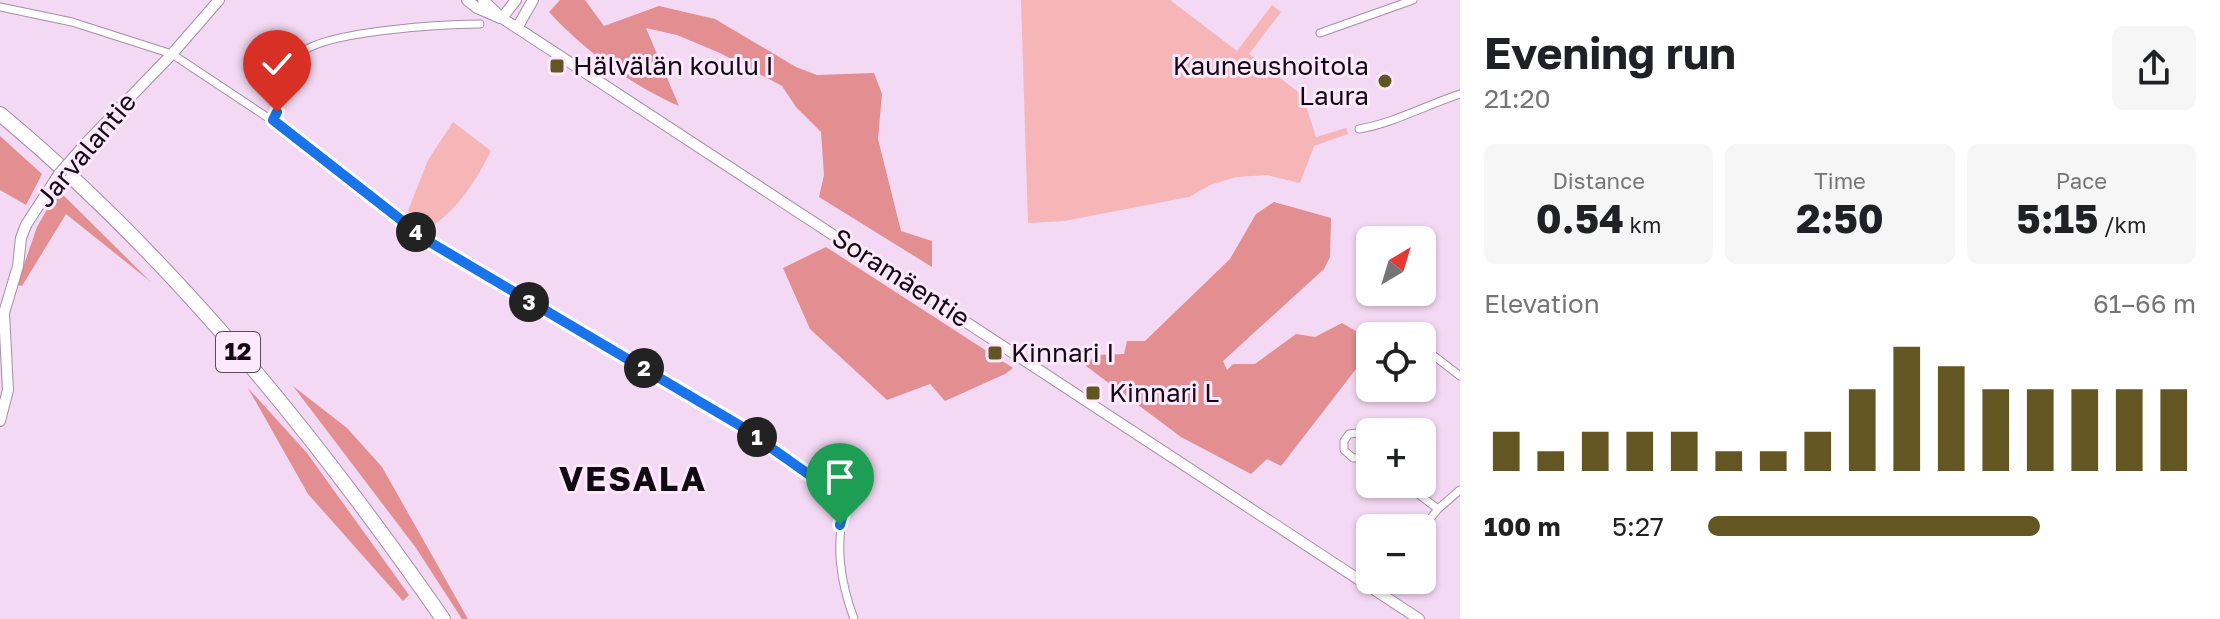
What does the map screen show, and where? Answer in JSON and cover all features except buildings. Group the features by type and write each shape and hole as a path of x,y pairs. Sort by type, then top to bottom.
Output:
{"highway":[{"name":"12","path":"0,114 90,195 211,321 345,482 443,619"}],"street":[{"name":"Jarvalantie","path":"0,421 8,390 4,313 26,225 51,185 86,143 219,0"},
{"path":"467,0 486,13 502,18"},
{"path":"483,0 502,18"},
{"path":"502,18 516,0"},
{"path":"517,28 533,0"},
{"path":"1320,33 1413,0"},
{"path":"0,7 72,22 172,54 273,120 428,241 739,425 841,498 845,506 839,536 841,577 854,619"},
{"name":"Soramäentie","path":"502,18 1356,578"},
{"path":"273,120 293,64 299,53 308,47 341,38 408,28 480,24"},
{"path":"1359,129 1382,125 1426,104 1460,94"},
{"path":"1436,357 1460,376"},
{"path":"1356,433 1349,434 1344,441 1344,450 1356,458"},
{"path":"1434,514 1460,490"},
{"path":"1423,498 1438,509"},
{"name":"Soramäentie","path":"1381,594 1419,619"}],"shaded area":[{"path":"560,0 585,0 604,26 659,6 715,19 796,67 817,75 874,73 882,94 878,139 901,231 932,241 932,267 819,197 824,175 821,132 796,107 782,86 720,53 677,35 646,28 679,106 626,77 578,40 549,12"},
{"path":"1021,0 1170,0 1237,51 1272,5 1281,12 1249,54 1303,96 1316,137 1346,128 1348,134 1314,146 1300,183 1267,175 1236,177 1210,185 1189,197 1064,221 1028,223"},
{"path":"453,122 491,151 466,193 432,226 408,211 428,160"},
{"path":"0,136 42,174 26,205 0,190"},
{"path":"58,190 151,282 66,214 22,286 17,285 37,227"},
{"path":"1274,202 1331,218 1330,257 1324,269 1223,361 1227,370 1233,364 1255,364 1296,334 1315,337 1342,323 1356,331 1356,369 1281,466 1267,459 1251,474 1181,437 1086,366 1095,355 1124,354 1127,341 1145,341 1230,259 1256,214"},
{"path":"826,247 1013,368 945,401 930,384 887,400 810,329 783,268"},
{"path":"293,386 347,428 382,467 468,619 462,619 416,548"},
{"path":"248,388 307,453 409,595 403,601 308,494"}],"place":[{"name":"Hälvälän koulu I","path":"557,66"},
{"name":"Kauneushoitola Laura","path":"1385,81"},
{"name":"Kinnari I","path":"995,353"},
{"name":"Kinnari L","path":"1093,393"}],"district":[{"name":"VESALA","path":"633,479"}],"route":[{"path":"277,112 273,120 428,241 739,425 828,488 841,498 845,506 840,525"}]}
